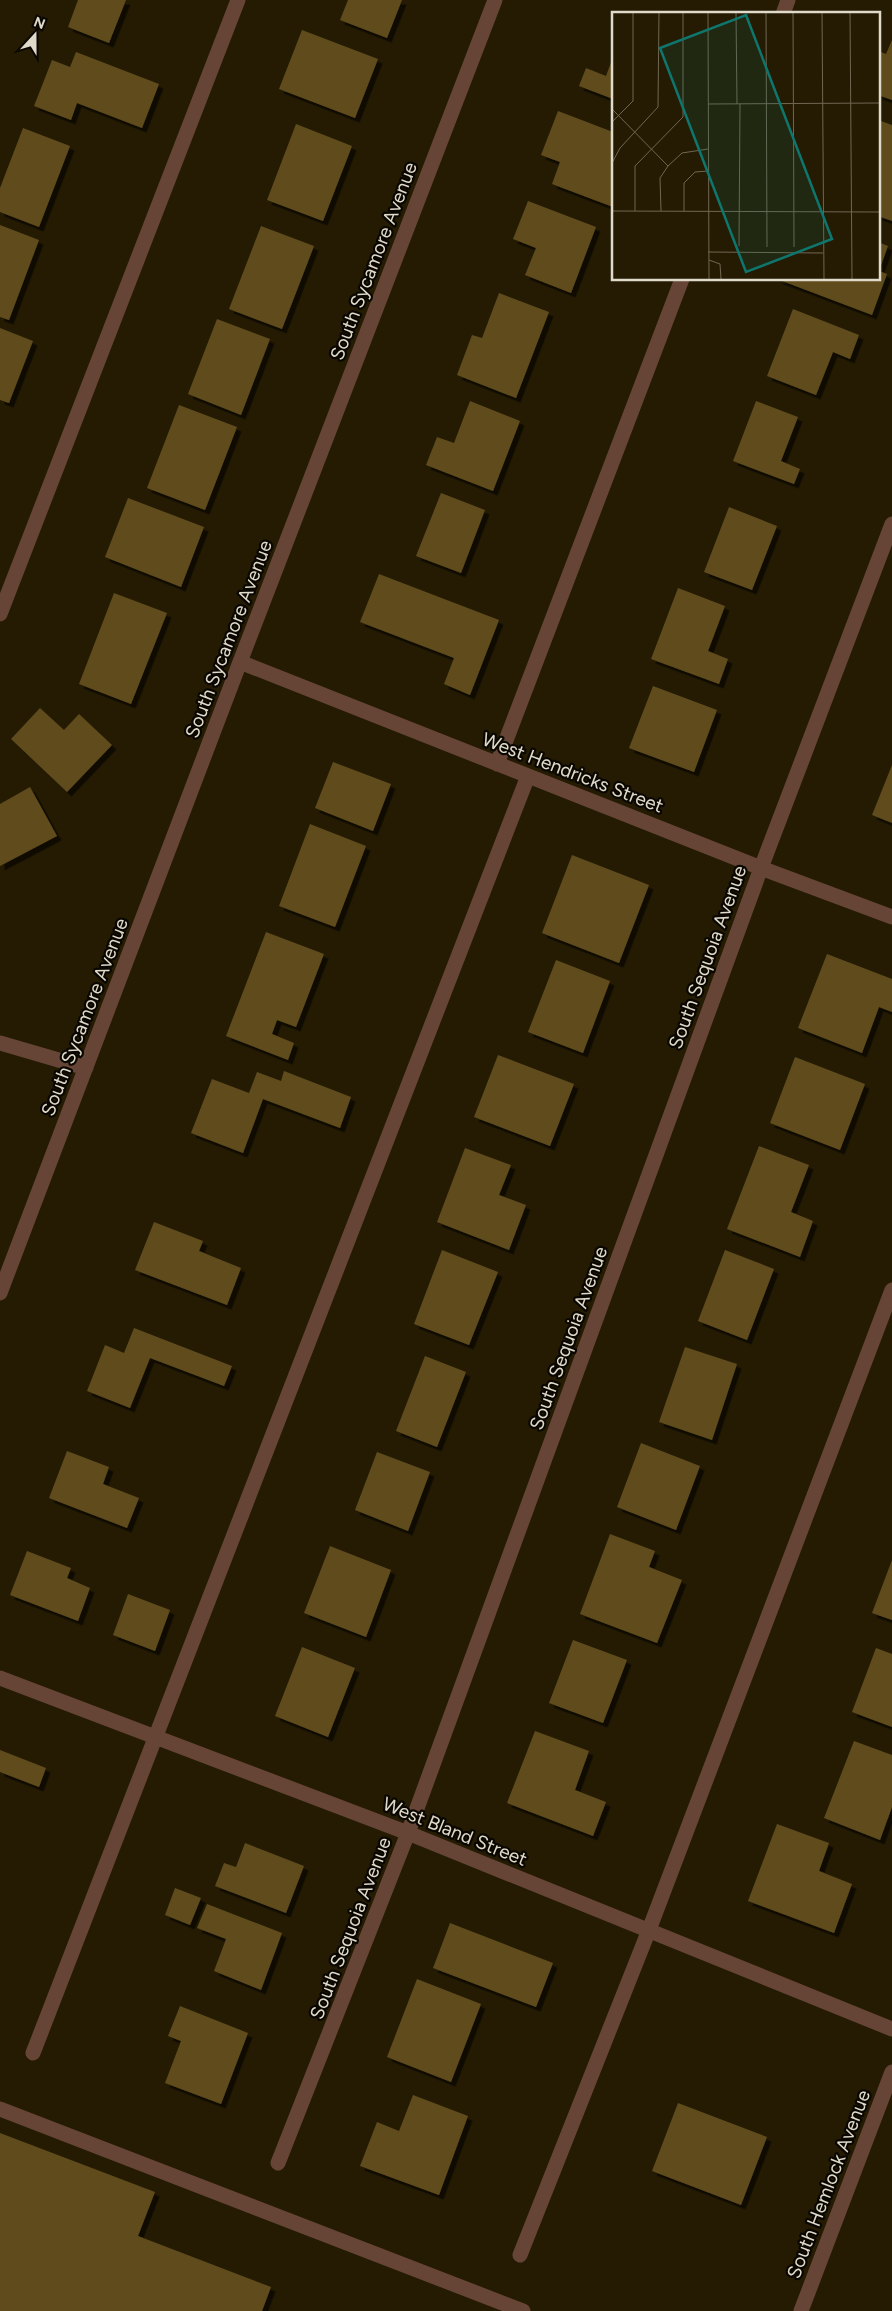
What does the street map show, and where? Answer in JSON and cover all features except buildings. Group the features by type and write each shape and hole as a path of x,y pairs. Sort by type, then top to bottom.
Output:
{"street":[{"path":"0,614 238,0"},
{"name":"South Sycamore Avenue","path":"0,1293 4,1271 86,1068 495,0"},
{"path":"784,12 788,0"},
{"path":"497,764 682,280"},
{"name":"South Sequoia Avenue","path":"278,2163 408,1833 761,868 892,524"},
{"name":"West Hendricks Street","path":"240,662 761,868 892,917"},
{"path":"33,2053 154,1736 528,776"},
{"path":"0,1043 86,1068"},
{"path":"520,2255 649,1930 892,1290"},
{"name":"West Bland Street","path":"0,1678 408,1833 892,2029"},
{"name":"South Hemlock Avenue","path":"801,2311 892,2072"},
{"path":"0,2109 523,2311"}]}
